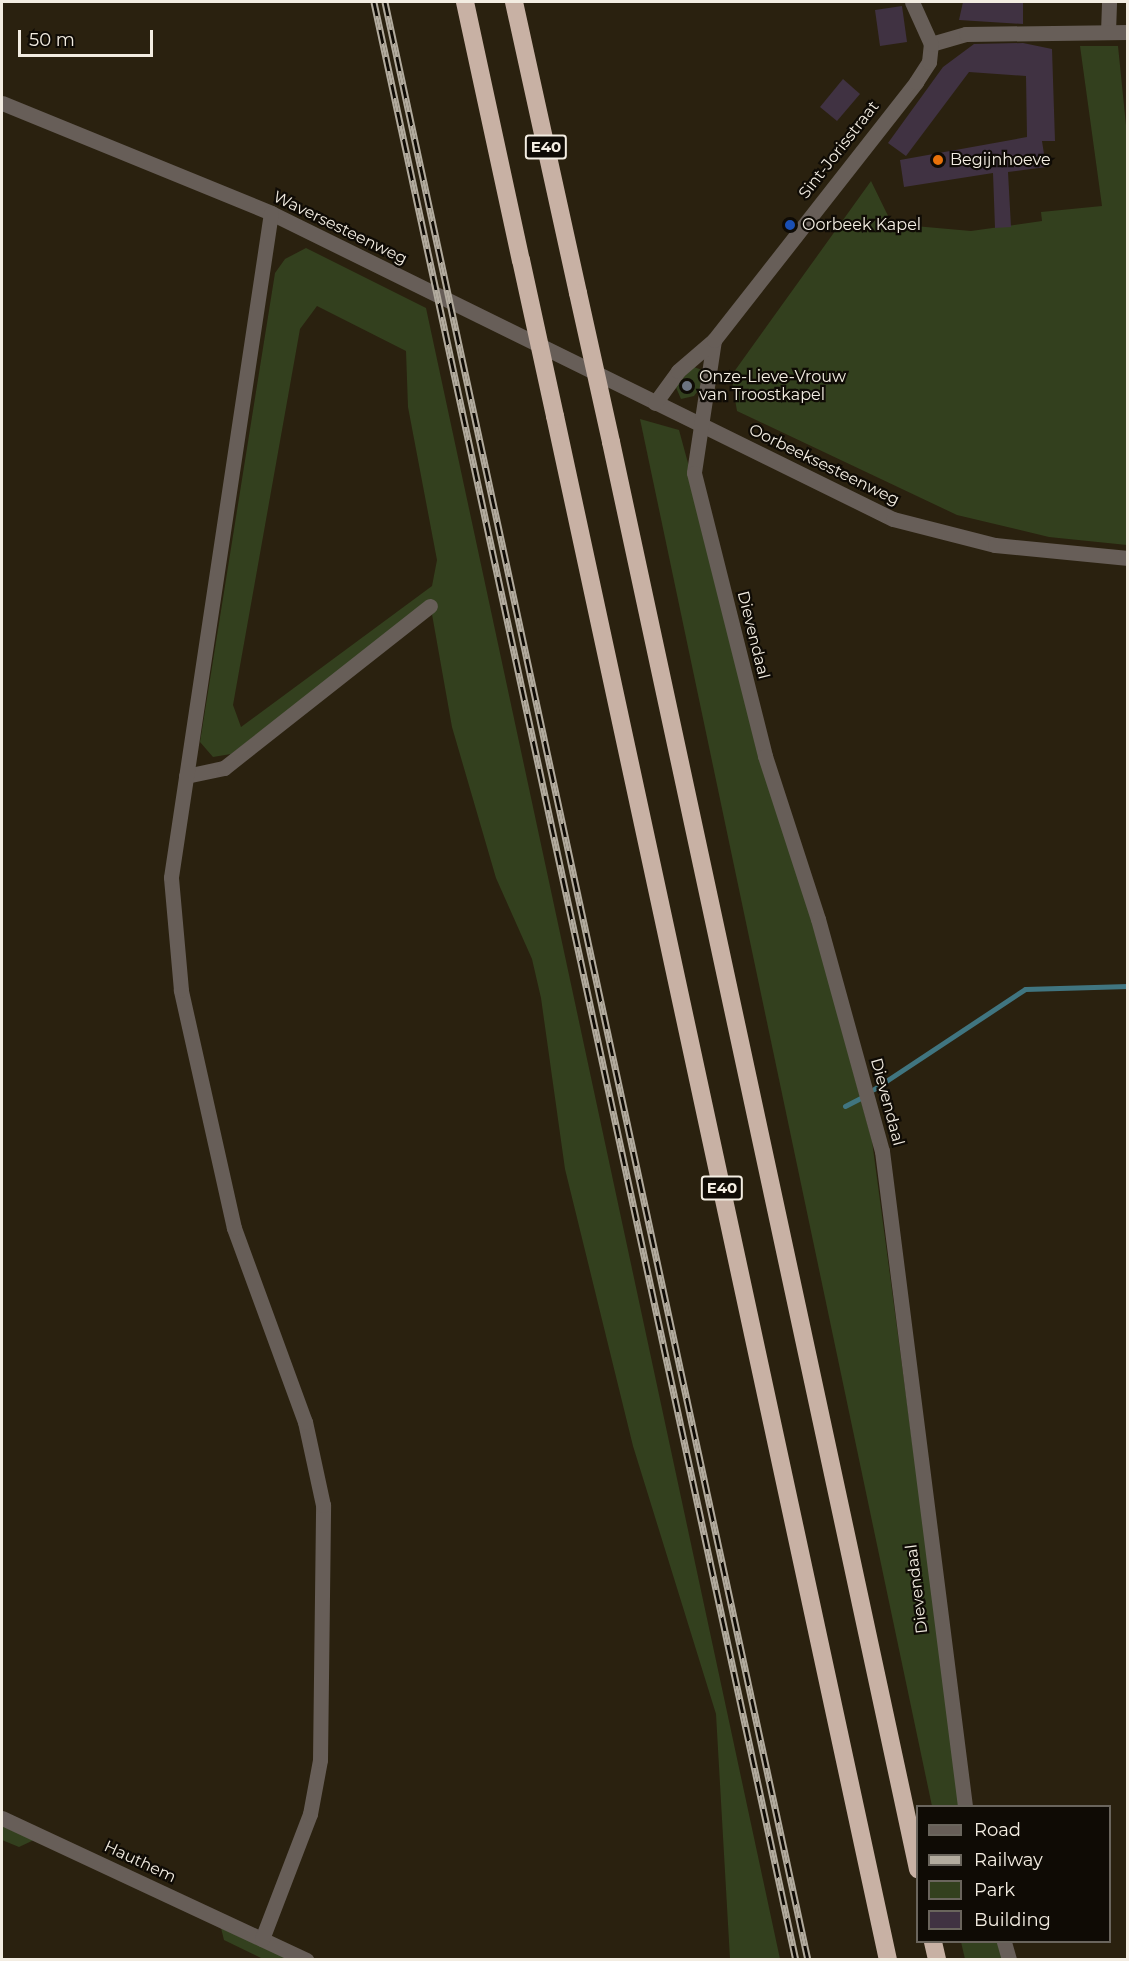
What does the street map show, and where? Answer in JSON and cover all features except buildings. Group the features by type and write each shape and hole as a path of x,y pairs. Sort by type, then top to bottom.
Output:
{"highway":[{"name":"E40","path":"465,2 888,1959"},
{"name":"E40","path":"514,2 916,1860"},
{"path":"933,1943 937,1959"}],"street":[{"path":"912,2 931,44 966,34 1128,32"},
{"path":"1108,32 1109,2"},
{"name":"Sint-Jorisstraat","path":"655,403 678,371 714,340 916,82 929,62 931,44"},
{"name":"Waversesteenweg","path":"2,103 271,213 655,403"},
{"path":"262,1939 310,1814 320,1760 323,1505 305,1422 238,1244 181,990 171,876 271,213"},
{"path":"698,423 710,390 714,340"},
{"name":"Oorbeeksesteenweg","path":"655,403 893,519 995,545 1128,558"},
{"name":"Dievendaal","path":"698,423 694,473 756,723 882,1151 965,1805"},
{"path":"186,776 224,768 430,606"},
{"name":"Hauthem","path":"2,1818 306,1959"},
{"path":"1005,1943 1009,1959"}],"green space":[{"path":"1080,46 1118,46 1128,145 1127,545 1049,537 957,515 737,411 731,376 871,181 892,224 971,231 1042,221 1041,212 1102,206"},
{"path":"306,248 426,308 780,1959 730,1959 716,1714 633,1446 565,1169 541,998 532,959 496,878 452,727 430,603 231,754 213,757 200,742 275,273 285,259","holes":["317,306 406,351 408,407 437,560 432,586 241,727 233,705 300,329"]},
{"path":"694,367 702,370 700,388 694,396 681,399 675,385"},
{"path":"640,419 679,430 872,1141 961,1805 932,1805"},
{"path":"2,1826 34,1840 19,1847 2,1840"},
{"path":"221,1928 288,1959 263,1959 224,1940"},
{"path":"961,1943 998,1943 1003,1959 965,1959"}],"waterway":[{"path":"874,1089 1025,989 1128,986"},
{"path":"845,1106 861,1098"}],"railway":[{"path":"374,2 796,1960"},
{"path":"385,2 808,1960"}],"place":[{"name":"Begijnhoeve","path":"938,160"},
{"name":"Oorbeek Kapel","path":"790,225"},
{"name":"Onze-Lieve-Vrouw van Troostkapel","path":"687,386"}]}
